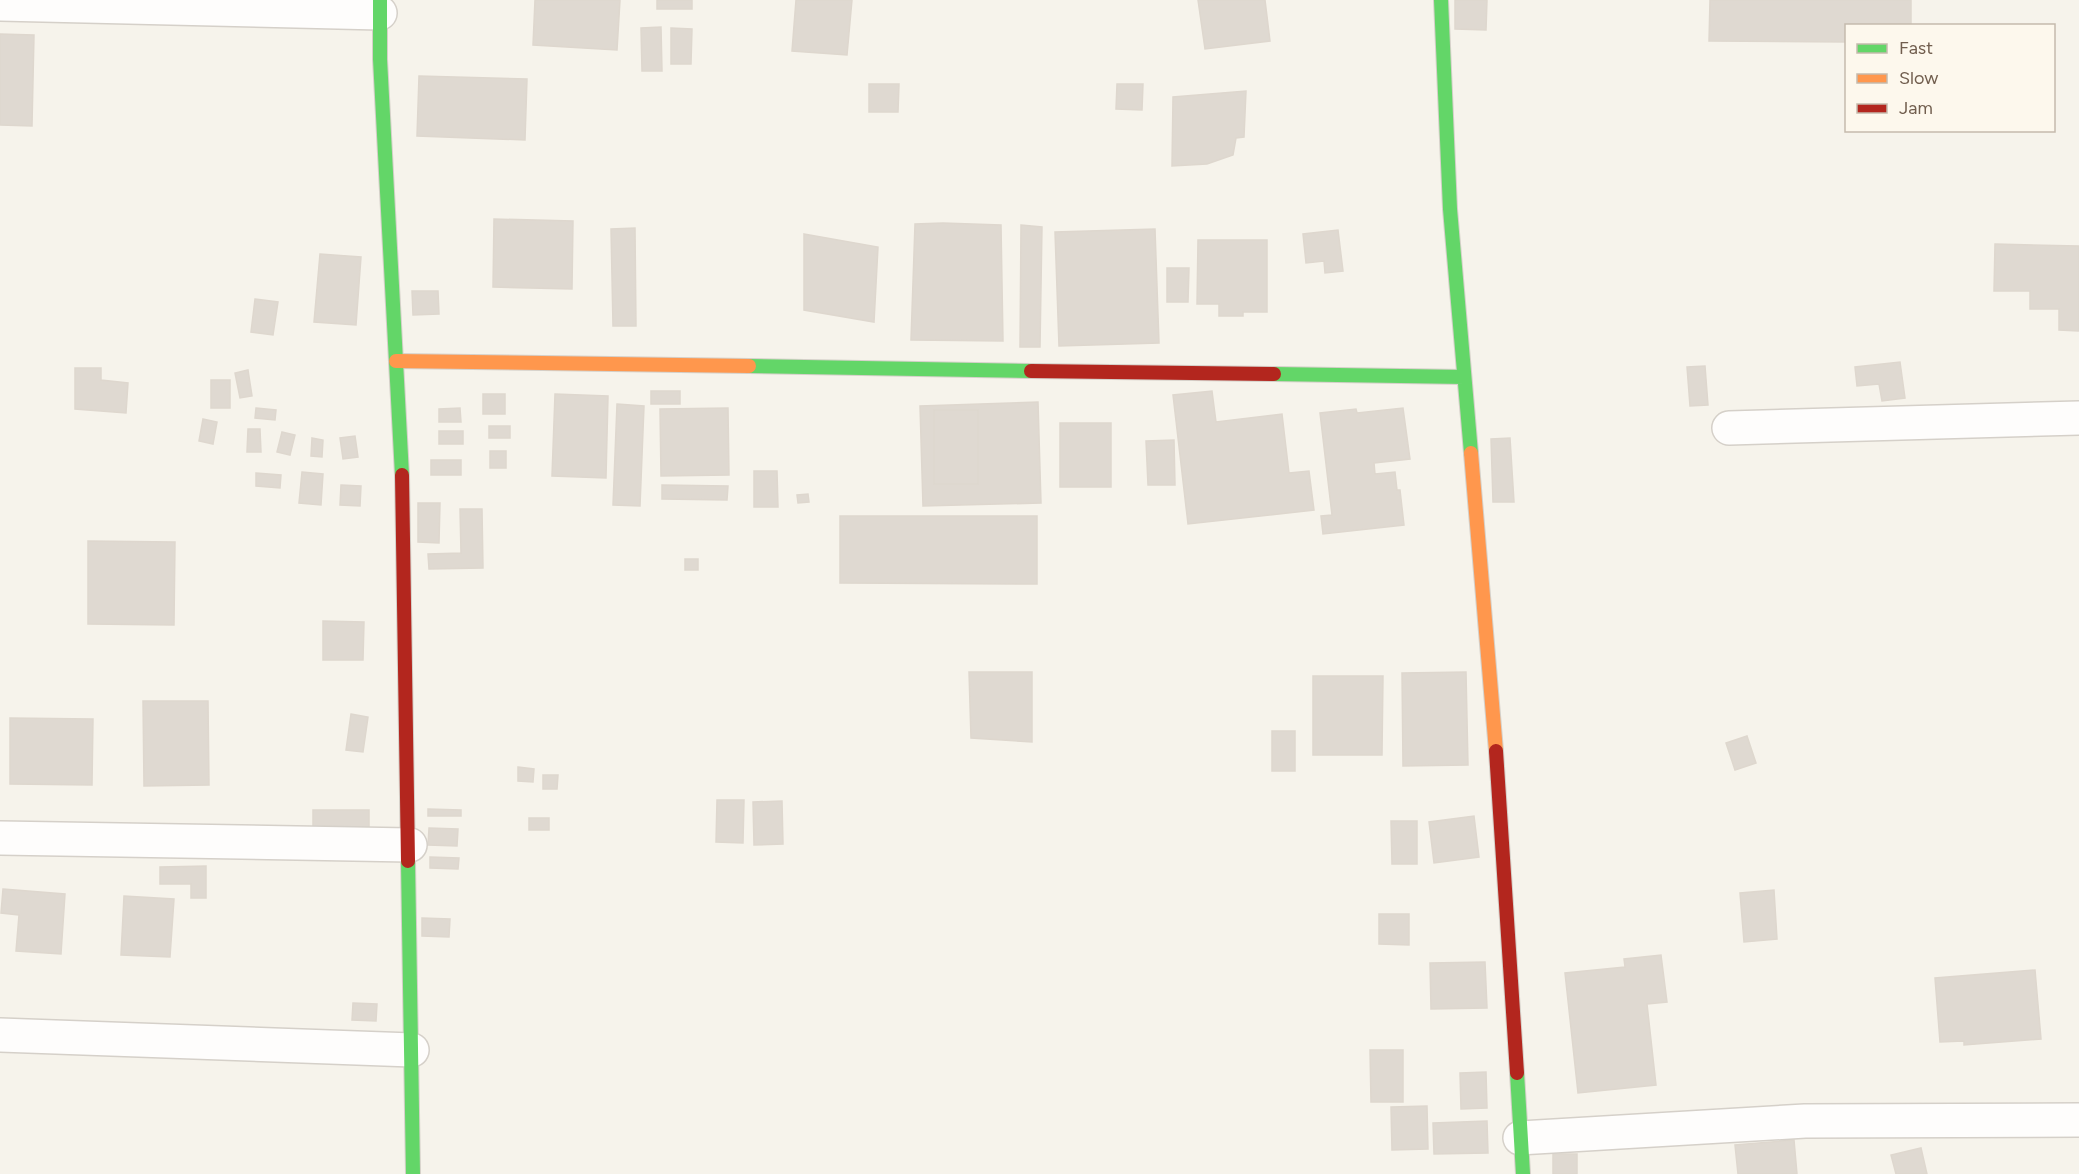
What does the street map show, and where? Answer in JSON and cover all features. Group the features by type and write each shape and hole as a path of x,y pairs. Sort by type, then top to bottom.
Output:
{"street":[{"path":"1441,0 1450,209 1494,716 1522,1174"},
{"path":"0,4 380,6 380,59 403,492 410,844 413,1174"},
{"path":"396,361 1464,377"},
{"path":"1729,428 2079,418"},
{"path":"0,838 410,844"},
{"path":"0,1035 412,1050"},
{"path":"1520,1138 1805,1121 2079,1120"}],"building":[{"path":"535,0 620,0 617,50 533,45"},
{"path":"657,0 692,0 692,9 657,9"},
{"path":"796,0 852,0 847,55 792,51"},
{"path":"1198,0 1265,0 1270,41 1205,49"},
{"path":"1455,0 1487,0 1486,30 1455,29"},
{"path":"1710,0 1911,0 1911,24 1845,24 1845,42 1709,41"},
{"path":"661,27 662,71 642,71 641,28"},
{"path":"671,28 692,29 691,64 671,64"},
{"path":"0,34 34,35 32,126 0,125"},
{"path":"419,76 527,79 525,140 417,136"},
{"path":"869,84 899,84 898,112 869,112"},
{"path":"1117,84 1143,84 1142,110 1116,109"},
{"path":"1246,91 1244,137 1236,138 1233,155 1207,164 1172,166 1173,97"},
{"path":"494,219 573,221 572,289 493,287"},
{"path":"915,224 1001,225 1003,341 911,340"},
{"path":"1021,225 1042,227 1040,347 1020,347"},
{"path":"635,228 636,326 613,326 611,229"},
{"path":"1155,229 1159,343 1059,346 1055,232"},
{"path":"1338,230 1343,271 1325,273 1324,261 1306,263 1303,234"},
{"path":"804,234 878,247 874,322 804,310"},
{"path":"1198,240 1267,240 1267,312 1243,312 1243,316 1219,316 1219,304 1197,304"},
{"path":"1995,244 2079,246 2079,331 2059,330 2059,309 2030,309 2030,291 1994,291"},
{"path":"320,254 361,257 356,325 314,322"},
{"path":"1167,268 1189,268 1188,302 1167,302"},
{"path":"412,291 438,291 439,314 413,315"},
{"path":"255,299 278,302 273,335 251,332"},
{"path":"1900,362 1905,398 1882,401 1879,384 1857,386 1855,367"},
{"path":"1705,366 1708,405 1690,406 1687,367"},
{"path":"75,368 101,368 101,380 128,383 126,413 75,409"},
{"path":"248,370 252,396 240,398 235,373"},
{"path":"211,380 230,380 230,408 211,408"},
{"path":"651,391 680,391 680,404 651,404"},
{"path":"1212,391 1216,422 1282,414 1289,473 1309,471 1314,510 1188,524 1173,395"},
{"path":"483,394 505,394 505,414 483,414"},
{"path":"555,394 608,396 606,478 552,476"},
{"path":"1038,402 1041,503 923,506 920,406"},
{"path":"617,404 644,406 640,506 613,505"},
{"path":"256,408 276,410 275,420 255,418"},
{"path":"460,408 461,422 439,422 439,409"},
{"path":"728,408 729,475 661,476 660,409"},
{"path":"1403,408 1410,459 1374,463 1375,474 1395,472 1397,490 1400,490 1404,525 1323,534 1321,516 1332,515 1320,413 1356,409 1357,413"},
{"path":"934,410 978,410 978,484 934,484"},
{"path":"203,419 217,422 213,444 199,441"},
{"path":"1060,423 1111,423 1111,487 1060,487"},
{"path":"489,426 510,426 510,438 489,438"},
{"path":"248,429 260,429 261,452 247,452"},
{"path":"439,431 463,431 463,444 439,444"},
{"path":"282,432 295,435 290,455 277,452"},
{"path":"355,436 358,457 343,459 340,438"},
{"path":"312,438 323,440 322,457 311,456"},
{"path":"1510,438 1514,502 1493,502 1491,439"},
{"path":"1174,440 1175,485 1148,485 1146,441"},
{"path":"490,451 506,451 506,468 490,468"},
{"path":"431,460 461,460 461,475 431,475"},
{"path":"754,471 777,471 778,507 754,507"},
{"path":"302,472 323,474 321,505 299,503"},
{"path":"256,473 281,475 280,488 256,486"},
{"path":"341,485 361,486 360,506 340,505"},
{"path":"662,485 728,486 727,500 662,499"},
{"path":"808,494 809,502 798,503 797,495"},
{"path":"418,503 440,503 439,543 418,542"},
{"path":"460,509 482,509 483,568 429,569 428,554 461,553"},
{"path":"840,516 1037,516 1037,584 840,583"},
{"path":"88,541 175,542 174,625 88,624"},
{"path":"685,559 698,559 698,570 685,570"},
{"path":"323,621 364,622 363,660 323,660"},
{"path":"969,672 1032,672 1032,742 971,738"},
{"path":"1466,672 1468,765 1403,766 1402,673"},
{"path":"1313,676 1383,676 1382,755 1313,755"},
{"path":"143,701 208,701 209,785 144,786"},
{"path":"351,714 368,717 363,752 346,750"},
{"path":"10,718 93,719 92,785 10,784"},
{"path":"1272,731 1295,731 1295,771 1272,771"},
{"path":"1747,736 1756,763 1735,770 1726,743"},
{"path":"518,767 534,769 533,782 518,781"},
{"path":"543,775 558,775 557,789 543,789"},
{"path":"717,800 744,800 743,843 716,842"},
{"path":"782,801 783,844 754,845 753,802"},
{"path":"428,809 461,810 461,816 428,816"},
{"path":"313,810 369,810 369,832 313,831"},
{"path":"1474,816 1479,857 1434,863 1429,822"},
{"path":"529,818 549,818 549,830 529,830"},
{"path":"1391,821 1417,821 1417,864 1392,864"},
{"path":"429,828 458,829 457,846 428,845"},
{"path":"430,857 459,858 458,869 430,868"},
{"path":"206,866 206,898 191,898 191,884 160,884 160,867"},
{"path":"3,889 65,894 61,954 16,951 19,915 1,913"},
{"path":"1774,890 1777,939 1744,942 1740,893"},
{"path":"124,896 174,899 170,957 121,955"},
{"path":"1379,914 1409,914 1409,945 1379,944"},
{"path":"422,918 450,919 449,937 422,936"},
{"path":"1661,955 1667,1002 1647,1004 1656,1085 1578,1093 1565,973 1625,967 1624,959"},
{"path":"1485,962 1487,1008 1431,1009 1430,963"},
{"path":"2035,970 2041,1039 1964,1045 1964,1041 1940,1042 1935,978"},
{"path":"353,1003 377,1004 376,1021 352,1020"},
{"path":"1370,1050 1403,1050 1403,1102 1371,1102"},
{"path":"1486,1072 1487,1108 1461,1109 1460,1073"},
{"path":"1427,1106 1428,1149 1392,1150 1391,1107"},
{"path":"1487,1121 1488,1153 1434,1154 1433,1123"},
{"path":"1794,1140 1797,1174 1738,1174 1735,1145"},
{"path":"1921,1148 1927,1174 1896,1174 1891,1155"},
{"path":"1553,1154 1577,1154 1577,1174 1553,1174"}],"traffic: fast":[{"path":"380,0 380,59 402,475"},
{"path":"1441,0 1450,209 1471,453"},
{"path":"749,366 1031,371"},
{"path":"1274,374 1464,377"},
{"path":"408,861 413,1174"},
{"path":"1517,1073 1523,1174"}],"traffic: slow":[{"path":"396,361 749,366"},
{"path":"1471,453 1496,751"}],"traffic: jam":[{"path":"1031,371 1274,374"},
{"path":"402,475 408,861"},
{"path":"1496,751 1517,1073"}]}
